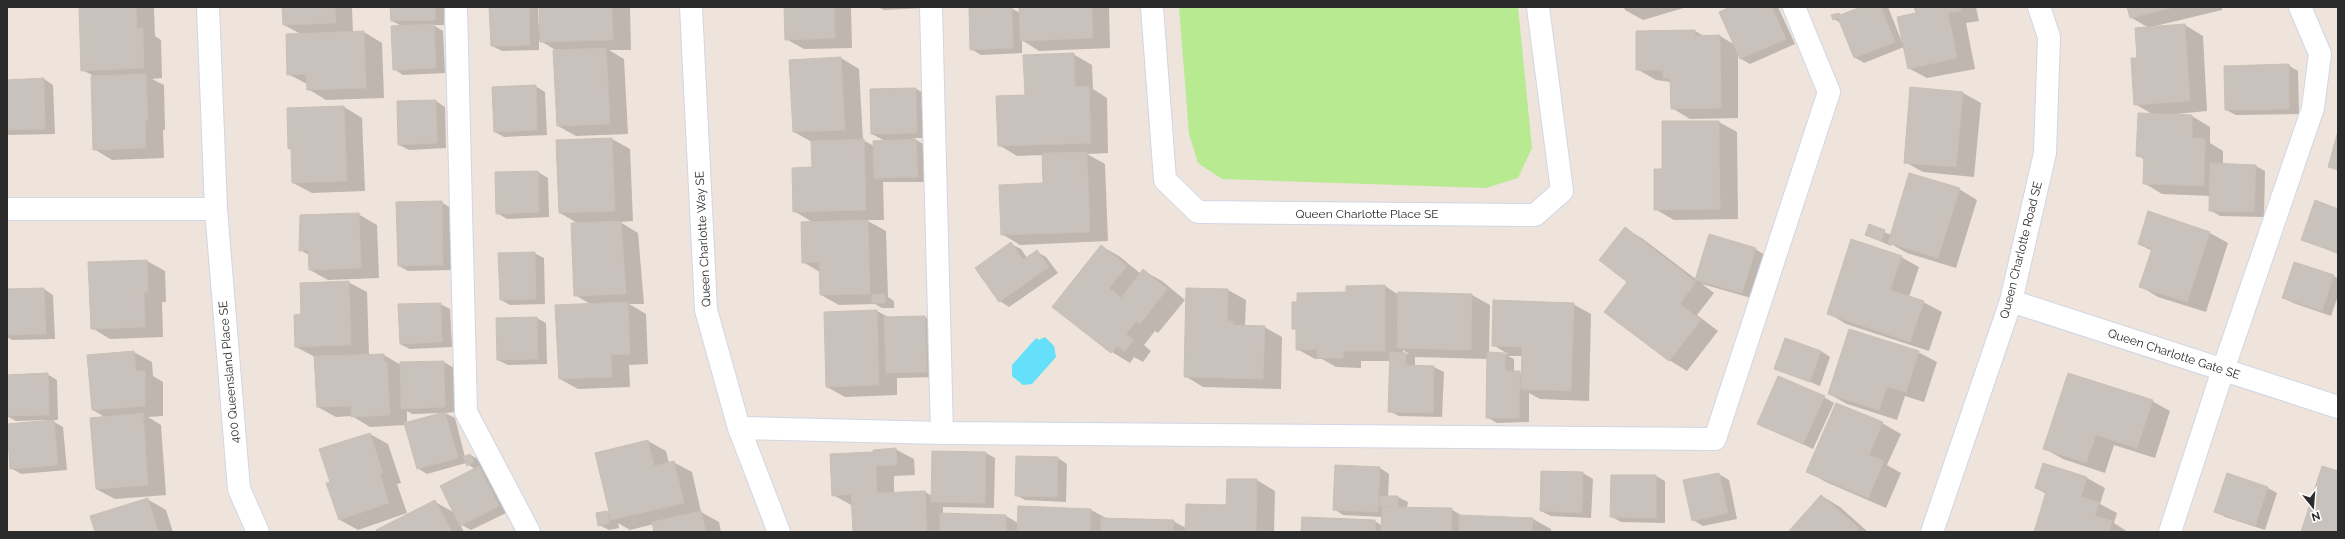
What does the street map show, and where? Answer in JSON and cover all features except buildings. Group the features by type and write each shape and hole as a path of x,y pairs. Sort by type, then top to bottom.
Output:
{"street":[{"name":"400 Queensland Place SE","path":"208,7 216,209 239,489 258,532"},
{"path":"456,7 466,412 530,532"},
{"name":"Queen Charlotte Way SE","path":"691,7 706,310 739,428 779,532"},
{"path":"931,7 942,432"},
{"name":"Queen Charlotte Place SE","path":"1152,7 1165,180 1198,212 1535,215 1562,191 1538,7"},
{"path":"739,428 942,432 1715,439 1830,92 1794,7"},
{"name":"Queen Charlotte Road SE","path":"1932,532 2011,301 2045,154 2049,37 2039,7"},
{"path":"2170,532 2223,370 2313,108 2320,54 2300,7"},
{"path":"7,209 216,209"},
{"name":"Queen Charlotte Gate SE","path":"2011,301 2338,407"}],"green space":[{"path":"1179,7 1518,7 1532,148 1518,178 1486,188 1222,179 1198,163 1189,134"}],"water":[{"path":"1045,337 1054,346 1056,357 1032,384 1023,385 1012,376 1012,365 1036,338 1039,340"}]}
